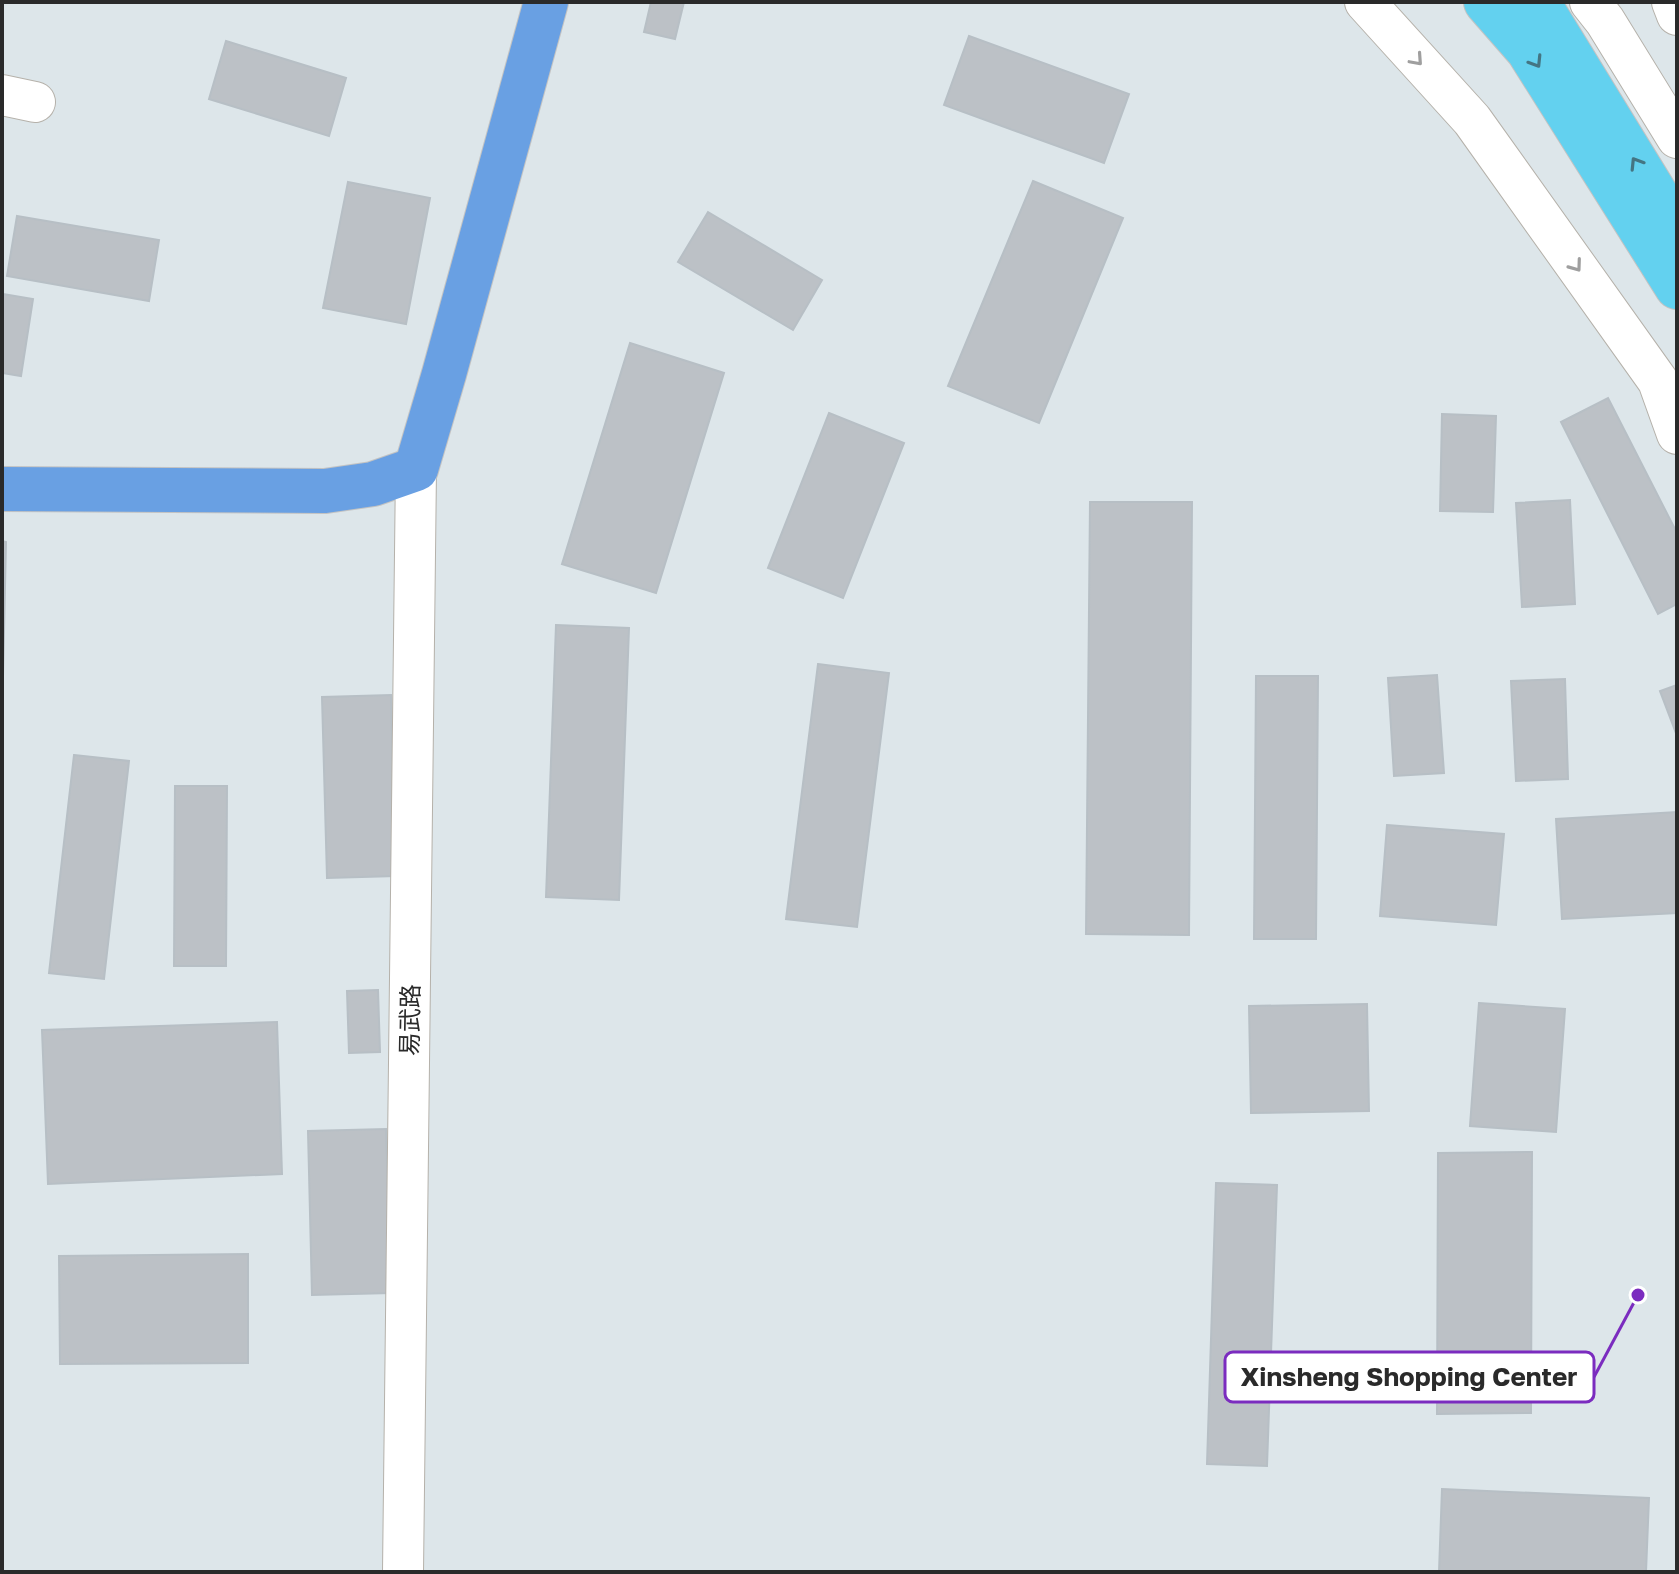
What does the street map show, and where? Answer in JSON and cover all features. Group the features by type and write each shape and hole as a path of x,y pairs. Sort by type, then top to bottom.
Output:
{"highway":[{"path":"1486,2 1528,50 1677,287"},
{"path":"1534,2 1545,14 1677,229"}],"main road":[{"path":"2,489 325,491 373,484 416,469 546,2"}],"street":[{"path":"1365,2 1472,120 1658,381 1677,434"},
{"path":"1590,2 1677,138"},
{"path":"1672,2 1677,15"},
{"name":"易武路","path":"403,1572 416,469"}],"building":[{"path":"651,2 684,2 675,39 644,32"},
{"path":"969,36 1129,94 1104,163 944,105"},
{"path":"226,41 346,78 329,136 209,99"},
{"path":"1033,181 1123,218 1039,423 948,386"},
{"path":"348,182 430,198 406,324 323,308"},
{"path":"708,212 822,280 793,330 678,262"},
{"path":"17,216 159,240 149,301 7,276"},
{"path":"3,294 33,299 21,376 2,373"},
{"path":"630,343 724,373 656,593 562,564"},
{"path":"1608,398 1677,533 1677,604 1658,614 1561,422"},
{"path":"829,413 904,443 843,598 768,568"},
{"path":"1442,414 1496,416 1493,512 1440,511"},
{"path":"1570,500 1575,604 1522,607 1516,503"},
{"path":"1090,502 1192,502 1189,935 1086,934"},
{"path":"2,541 6,542 2,721"},
{"path":"556,625 629,628 619,900 546,897"},
{"path":"818,664 889,673 857,927 786,919"},
{"path":"1437,675 1444,773 1394,776 1388,678"},
{"path":"1256,676 1318,676 1316,939 1254,939"},
{"path":"1565,679 1568,779 1516,781 1511,681"},
{"path":"1677,685 1677,736 1660,691"},
{"path":"391,695 396,876 327,878 322,697"},
{"path":"74,755 129,761 104,979 49,973"},
{"path":"175,786 227,786 226,966 174,966"},
{"path":"1677,812 1677,913 1562,919 1556,819"},
{"path":"1387,825 1504,834 1496,925 1380,916"},
{"path":"378,990 380,1052 349,1053 347,991"},
{"path":"1479,1003 1565,1009 1556,1132 1470,1126"},
{"path":"1367,1004 1369,1111 1251,1113 1249,1006"},
{"path":"277,1022 282,1174 48,1184 42,1030"},
{"path":"386,1129 391,1293 312,1295 308,1131"},
{"path":"1532,1152 1531,1413 1437,1414 1438,1153"},
{"path":"1216,1183 1277,1185 1267,1466 1207,1464"},
{"path":"248,1254 248,1363 60,1364 59,1256"},
{"path":"1442,1489 1649,1498 1646,1572 1439,1572"}],"place":[{"name":"Xinsheng Shopping Center","path":"1638,1295"}]}
